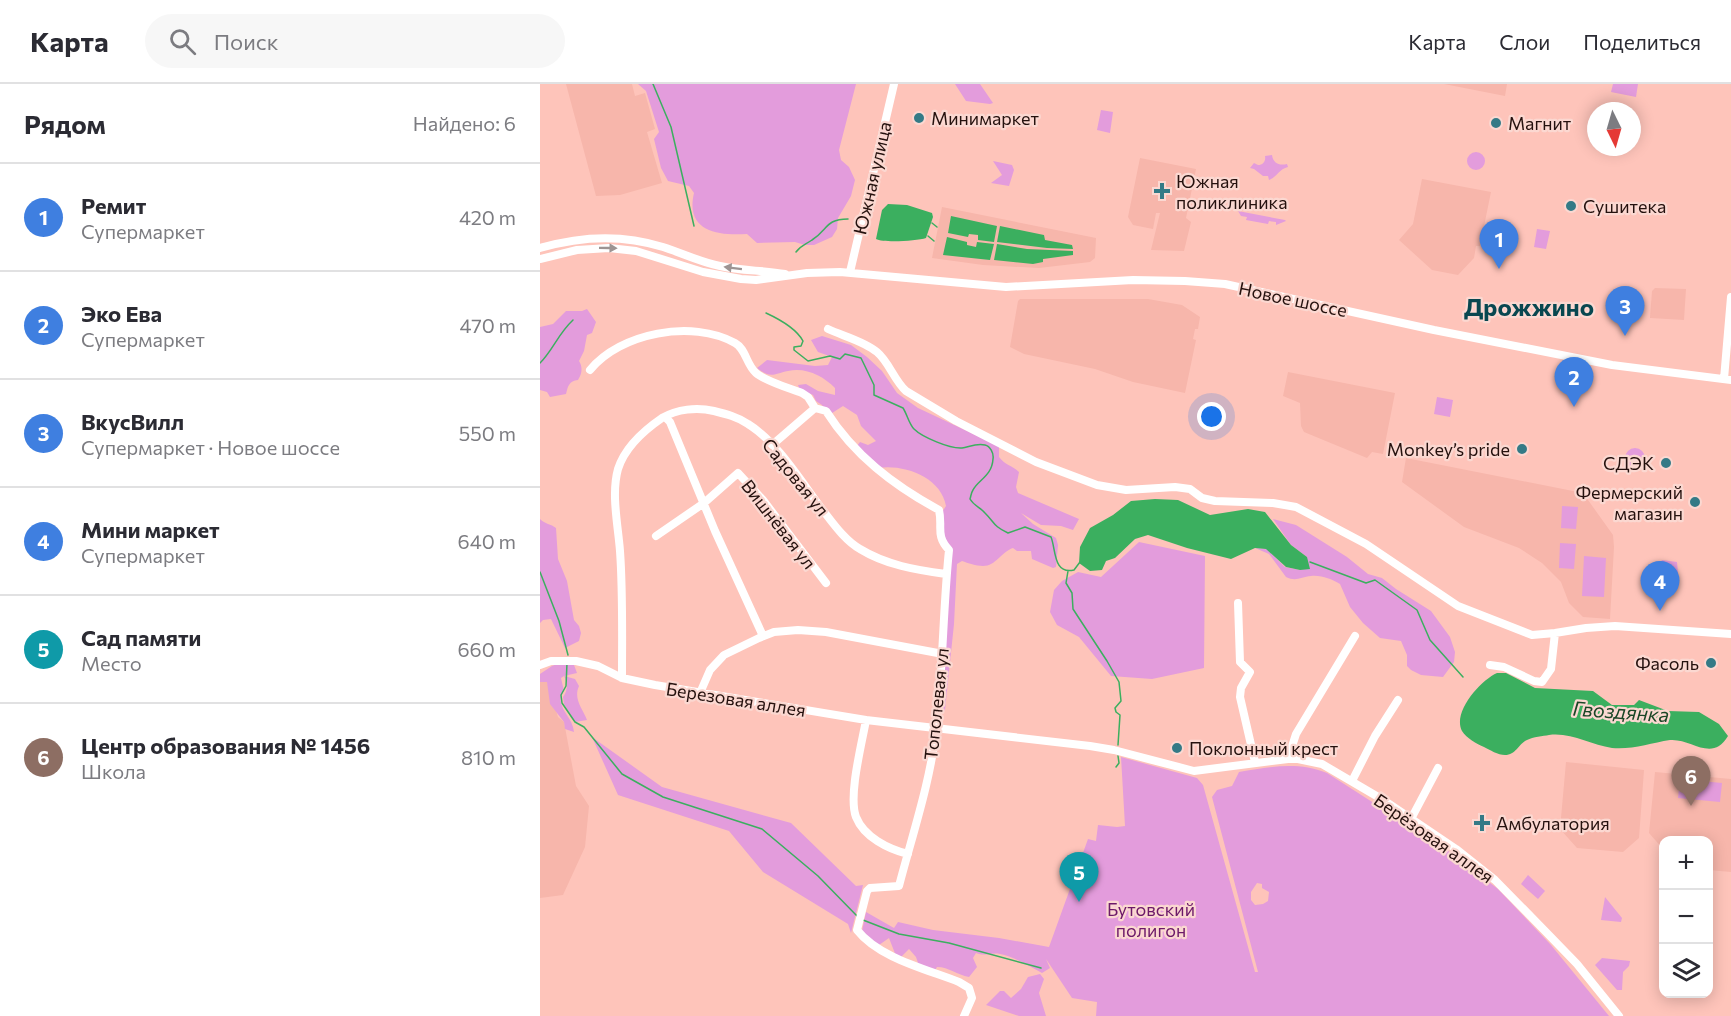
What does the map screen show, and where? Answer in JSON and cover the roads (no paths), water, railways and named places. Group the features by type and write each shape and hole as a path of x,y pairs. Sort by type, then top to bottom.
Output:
{"street":[{"name":"Южная улица","path":"850,272 894,84"},
{"path":"540,248 592,237 625,238 647,242 722,267 791,275"},
{"path":"540,258 594,248 623,249 651,254 724,277 756,280 791,275"},
{"name":"Новое шоссе","path":"791,275 850,272 1006,287 1133,280 1225,284 1434,330 1612,365 1728,380"},
{"path":"1728,380 1731,297"},
{"path":"828,329 865,344 877,352 906,391 956,421 1053,469 1115,489 1175,487 1190,489 1202,498 1215,501 1296,507 1366,544 1458,606 1532,635 1616,626 1731,634"},
{"path":"590,370 600,357 632,340 650,335 693,332 734,343 741,348 758,375 802,393 808,397 815,408 772,445"},
{"name":"Тополевая ул","path":"815,408 826,411 852,447 877,470 908,493 939,510 939,534 949,550 943,654 931,760 899,886 870,888 867,891 857,930 866,941 890,956 959,982 969,988 972,998 964,1016"},
{"name":"Садовая ул","path":"622,678 620,553 616,492 618,470 628,448 645,430 681,410 706,409 728,415 747,423 759,432 772,445 829,518 859,549 892,564 915,570 946,573"},
{"path":"665,417 670,422 763,636"},
{"name":"Вишнёвая ул","path":"704,503 738,473 762,500 826,584"},
{"path":"656,536 704,503"},
{"path":"1238,603 1240,662 1250,672 1241,688 1240,697 1255,762"},
{"path":"700,693 710,670 724,655 774,632 798,630 826,632 943,654"},
{"path":"1490,665 1504,667 1534,681 1542,682 1551,669 1555,633"},
{"path":"1288,759 1296,734 1355,636"},
{"name":"Березовая аллея","path":"540,665 551,661 576,661 597,666 622,678 700,693 866,720 1089,746"},
{"path":"1352,781 1375,736 1398,700"},
{"path":"866,720 854,797 856,817 866,832 884,846 908,854"},
{"name":"Берёзовая аллея","path":"1089,746 1114,750 1182,769 1199,771 1288,759 1322,764 1456,849 1495,880 1576,964 1619,1016"},
{"path":"1411,819 1438,768"}],"water":[{"path":"888,204 907,205 932,213 933,217 926,238 900,241 876,239 882,210"},
{"path":"951,216 997,226 994,242 978,240 978,235 969,234 968,237 948,233"},
{"path":"1000,226 1044,235 1045,240 1072,245 1073,249 997,242"},
{"path":"947,237 976,247 977,242 994,244 990,260 943,255"},
{"path":"997,244 1027,249 1073,251 1073,255 1043,259 1043,262 1033,264 994,260"},
{"path":"1178,500 1210,515 1248,509 1265,512 1291,545 1307,557 1310,569 1300,570 1286,567 1266,549 1255,548 1231,559 1148,535 1135,539 1115,558 1106,561 1102,570 1090,571 1079,563 1080,547 1090,528 1131,501"},
{"path":"1497,673 1506,673 1535,688 1593,691 1612,705 1634,705 1639,700 1668,711 1699,712 1719,724 1728,736 1722,744 1708,749 1678,740 1612,748 1565,735 1549,735 1527,740 1515,751 1505,755 1500,754 1469,738 1462,731 1460,723 1464,706 1470,697 1483,682"}],"waterway":[{"path":"653,84 671,127 694,226"},
{"path":"796,252 831,223 848,219"},
{"path":"932,223 937,227"},
{"path":"928,236 934,241"},
{"name":"Гвоздянка","path":"766,313 787,324 800,336 803,341 801,346 794,347 794,350 808,361 830,356 840,359 845,354 861,358 874,385 874,395 903,408 912,427 918,432 944,445 957,448 979,444 988,447 993,454 992,465 988,474 975,486 970,499 997,526 1008,533 1025,527 1051,537 1056,560 1062,569 1074,570 1080,562"},
{"name":"Гвоздянка","path":"540,363 573,320"},
{"name":"Гвоздянка","path":"1310,562 1366,583 1375,580 1417,610 1430,640 1463,677"},
{"path":"1068,571 1066,583 1072,593 1073,609 1119,682 1121,701 1115,708 1120,715 1118,745"},
{"path":"540,572 559,621 568,655"},
{"path":"567,663 566,686 561,695 562,703 575,722 584,727 622,774 663,797 762,829 818,876 857,916"},
{"path":"1116,767 1119,763 1118,756"},
{"path":"863,920 899,934 949,943 1041,968"}],"place":[{"name":"Минимаркет","path":"919,118"},
{"name":"Магнит","path":"1496,123"},
{"name":"Южная поликлиника","path":"1162,191"},
{"name":"Сушитека","path":"1571,206"},
{"name":"Ремит","path":"1499,269"},
{"name":"ВкусВилл","path":"1625,336"},
{"name":"Эко Ева","path":"1574,407"},
{"name":"Monkey’s pride","path":"1522,449"},
{"name":"СДЭК","path":"1666,463"},
{"name":"Фермерский магазин","path":"1695,502"},
{"name":"Мини маркет","path":"1660,611"},
{"name":"Фасоль","path":"1711,663"},
{"name":"Поклонный крест","path":"1177,748"},
{"name":"Центр образования № 1456","path":"1691,806"},
{"name":"Амбулатория","path":"1482,823"},
{"name":"Сад памяти","path":"1079,902"}],"district":[{"name":"Дрожжино","path":"1529,306"}],"park label":[{"name":"Бутовский полигон","path":"1151,919"}]}
